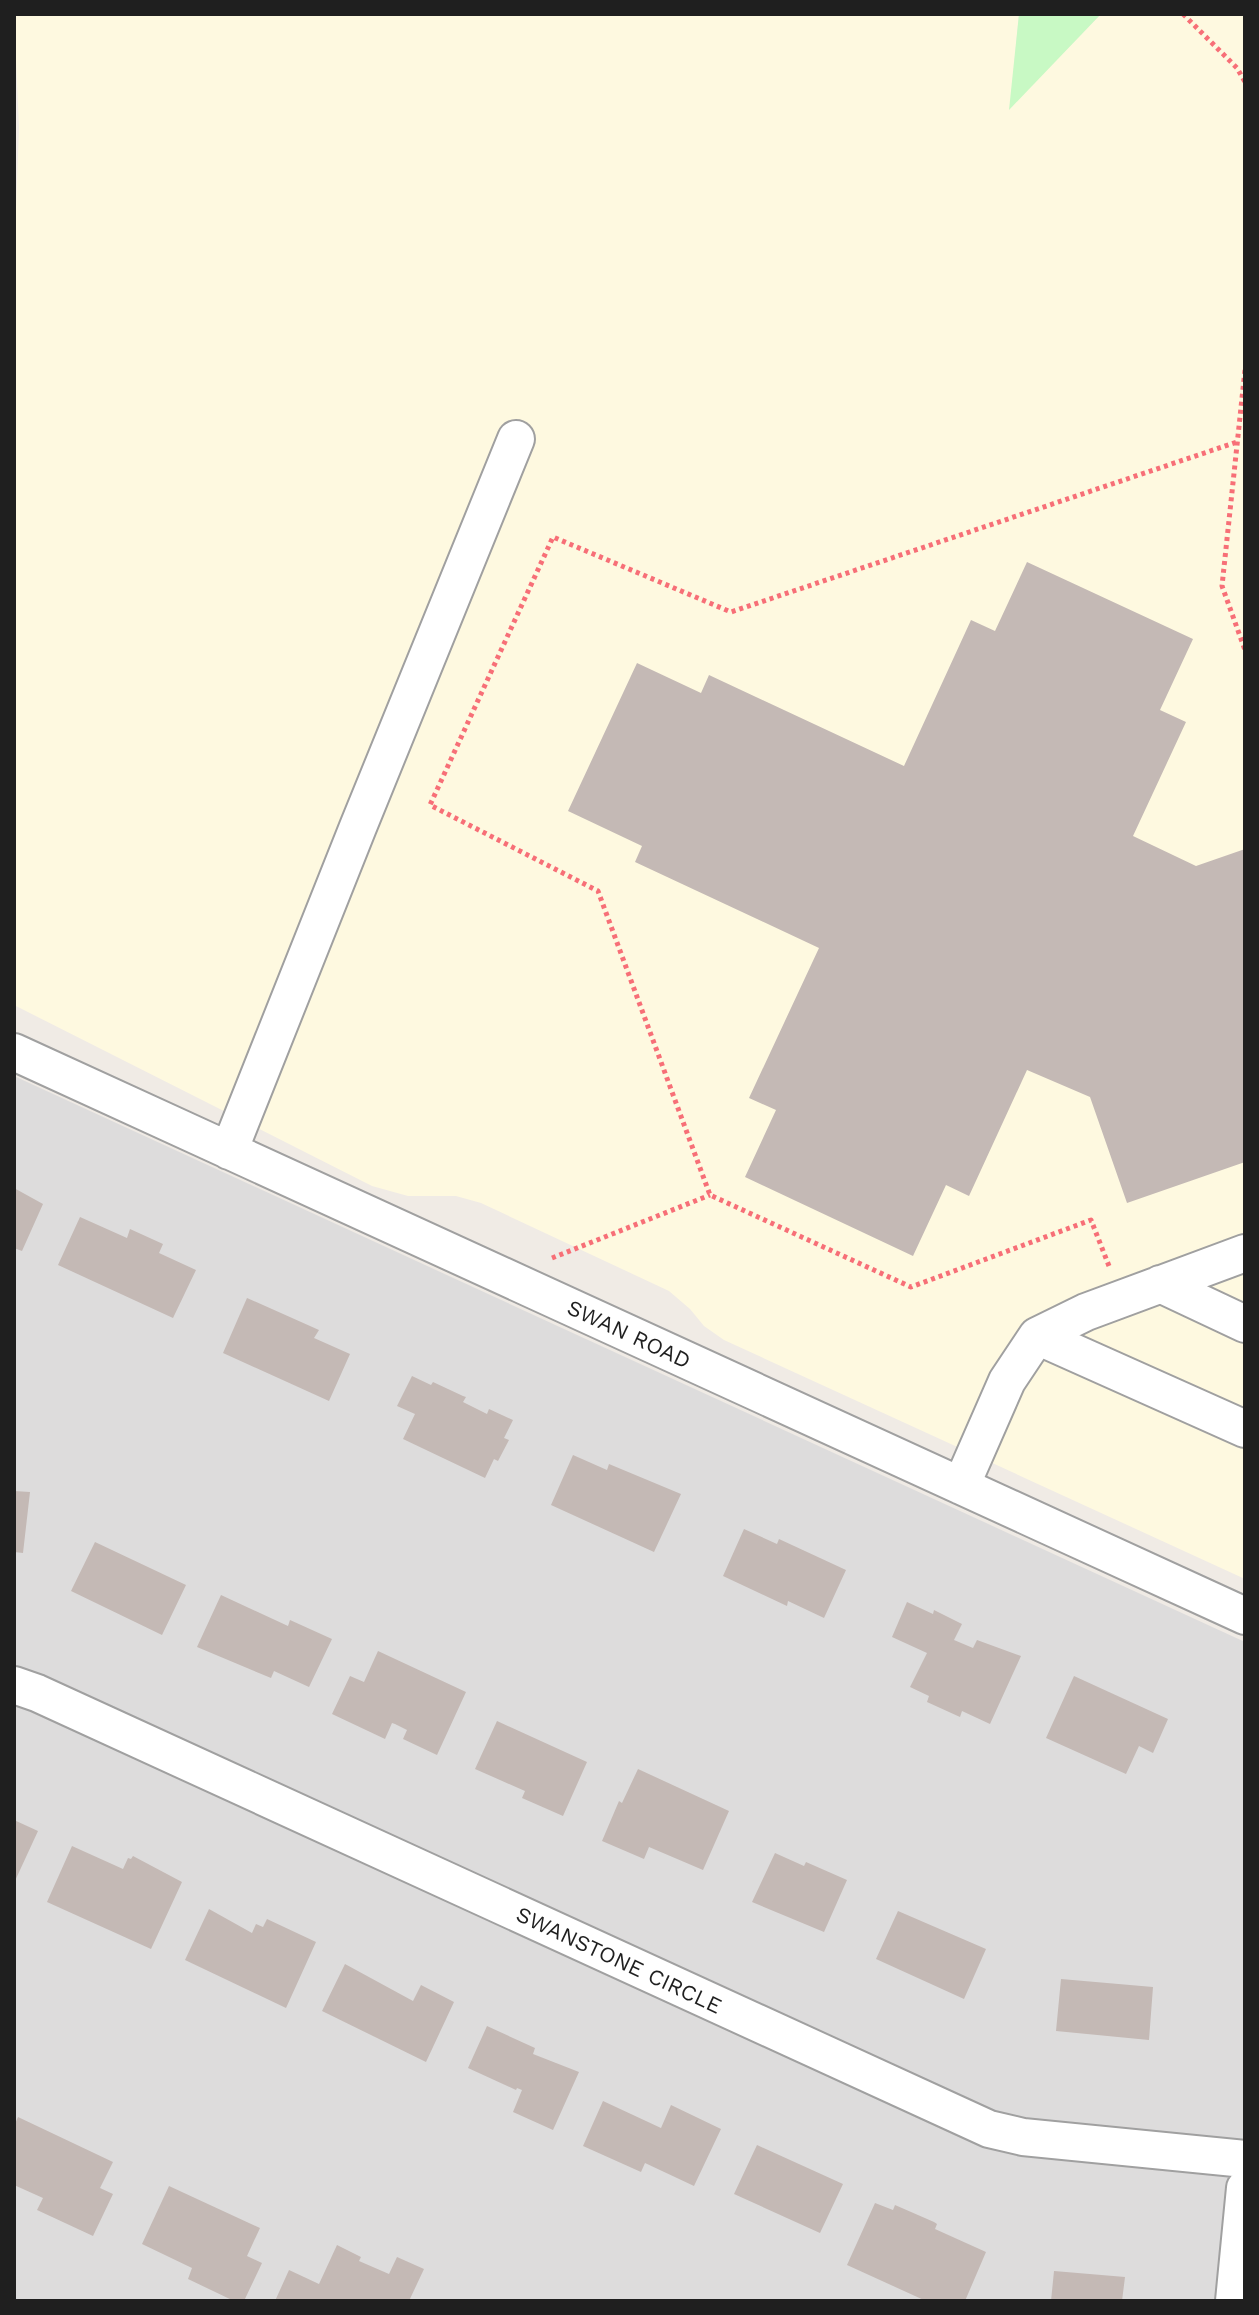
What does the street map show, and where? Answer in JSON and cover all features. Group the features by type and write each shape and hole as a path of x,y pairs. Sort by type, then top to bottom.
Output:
{"street":[{"path":"229,1151 516,439"},
{"name":"SWAN ROAD","path":"14,1052 1245,1616"},
{"path":"961,1486 1007,1381 1037,1336 1086,1312 1245,1253"},
{"path":"1160,1284 1245,1324"},
{"path":"1037,1336 1245,1429"},
{"name":"SWANSTONE CIRCLE","path":"14,1685 989,2129 1023,2137 1245,2159"},
{"path":"1234,2301 1245,2188"}],"path":[{"path":"1183,14 1237,68 1245,82"},
{"path":"1245,370 1222,586 1245,650"},
{"path":"1122,1299 1091,1220 911,1287 710,1195 598,891 430,805 553,537 731,612 1237,442"},
{"path":"504,1277 710,1195"}],"shaded area":[{"path":"14,14 1019,14 1010,108 1101,14 1245,14 1245,1579 724,1340 704,1326 669,1291 481,1203 456,1196 408,1196 372,1186 14,1005 14,262 19,128"},
{"path":"14,1076 1245,1642 1245,2301 14,2301"}],"green space":[{"path":"1019,14 1101,14 1009,110"}],"building":[{"path":"1027,562 1193,639 1160,710 1186,722 1133,836 1196,866 1245,849 1245,1162 1127,1203 1090,1097 1027,1070 969,1196 946,1185 913,1256 745,1177 776,1110 749,1098 819,948 635,862 642,846 568,811 637,663 701,693 709,675 904,766 971,620 995,631"},
{"path":"14,1188 43,1204 22,1251 14,1248"},
{"path":"80,1217 127,1238 130,1229 163,1244 159,1253 196,1270 173,1318 58,1265"},
{"path":"247,1298 319,1330 314,1338 350,1354 329,1401 223,1353"},
{"path":"412,1376 466,1397 463,1402 487,1414 489,1409 513,1420 504,1438 509,1440 498,1461 494,1459 485,1478 403,1439 415,1414 397,1406"},
{"path":"573,1455 607,1470 609,1464 681,1494 654,1552 551,1505"},
{"path":"14,1491 30,1492 23,1553 14,1552"},
{"path":"744,1529 777,1544 779,1539 846,1570 824,1618 788,1601 787,1606 723,1576"},
{"path":"95,1542 186,1585 162,1635 71,1591"},
{"path":"221,1595 288,1626 290,1620 332,1639 309,1687 274,1671 271,1678 197,1647"},
{"path":"907,1602 933,1614 934,1610 962,1624 954,1640 973,1648 977,1640 1021,1656 990,1724 962,1711 960,1717 927,1702 929,1696 910,1687 927,1653 892,1637"},
{"path":"378,1651 466,1692 437,1755 403,1739 407,1730 395,1724 392,1723 385,1739 332,1714 350,1676 364,1682"},
{"path":"1074,1676 1168,1719 1153,1753 1139,1746 1126,1774 1046,1738"},
{"path":"497,1721 587,1762 563,1816 522,1798 525,1791 475,1769"},
{"path":"638,1769 729,1811 703,1870 649,1847 644,1859 602,1841 619,1801 622,1803"},
{"path":"14,1820 38,1831 14,1883"},
{"path":"72,1846 123,1869 128,1858 133,1856 182,1882 151,1949 47,1902"},
{"path":"775,1853 804,1866 806,1862 847,1880 824,1932 752,1902"},
{"path":"209,1909 252,1933 256,1924 263,1927 267,1919 316,1942 286,2008 185,1960"},
{"path":"898,1911 986,1949 964,1999 876,1959"},
{"path":"345,1964 413,2001 421,1985 454,2002 426,2062 322,2011"},
{"path":"1061,1979 1153,1987 1149,2040 1056,2031"},
{"path":"487,2026 535,2048 533,2054 579,2072 553,2130 513,2112 522,2090 468,2068"},
{"path":"603,2101 661,2128 671,2105 721,2129 694,2186 645,2163 641,2172 583,2146"},
{"path":"18,2117 113,2162 100,2188 113,2194 93,2236 37,2210 43,2198 14,2185 14,2126"},
{"path":"757,2145 843,2184 820,2233 734,2194"},
{"path":"169,2186 260,2228 247,2256 262,2263 244,2301 234,2301 188,2279 192,2268 142,2244"},
{"path":"875,2203 893,2210 895,2205 934,2222 937,2224 935,2229 986,2252 965,2301 926,2301 847,2265"},
{"path":"337,2245 361,2257 359,2261 389,2274 397,2257 424,2269 409,2301 275,2301 289,2270 319,2284"},
{"path":"1054,2271 1125,2277 1122,2301 1051,2301"}]}
